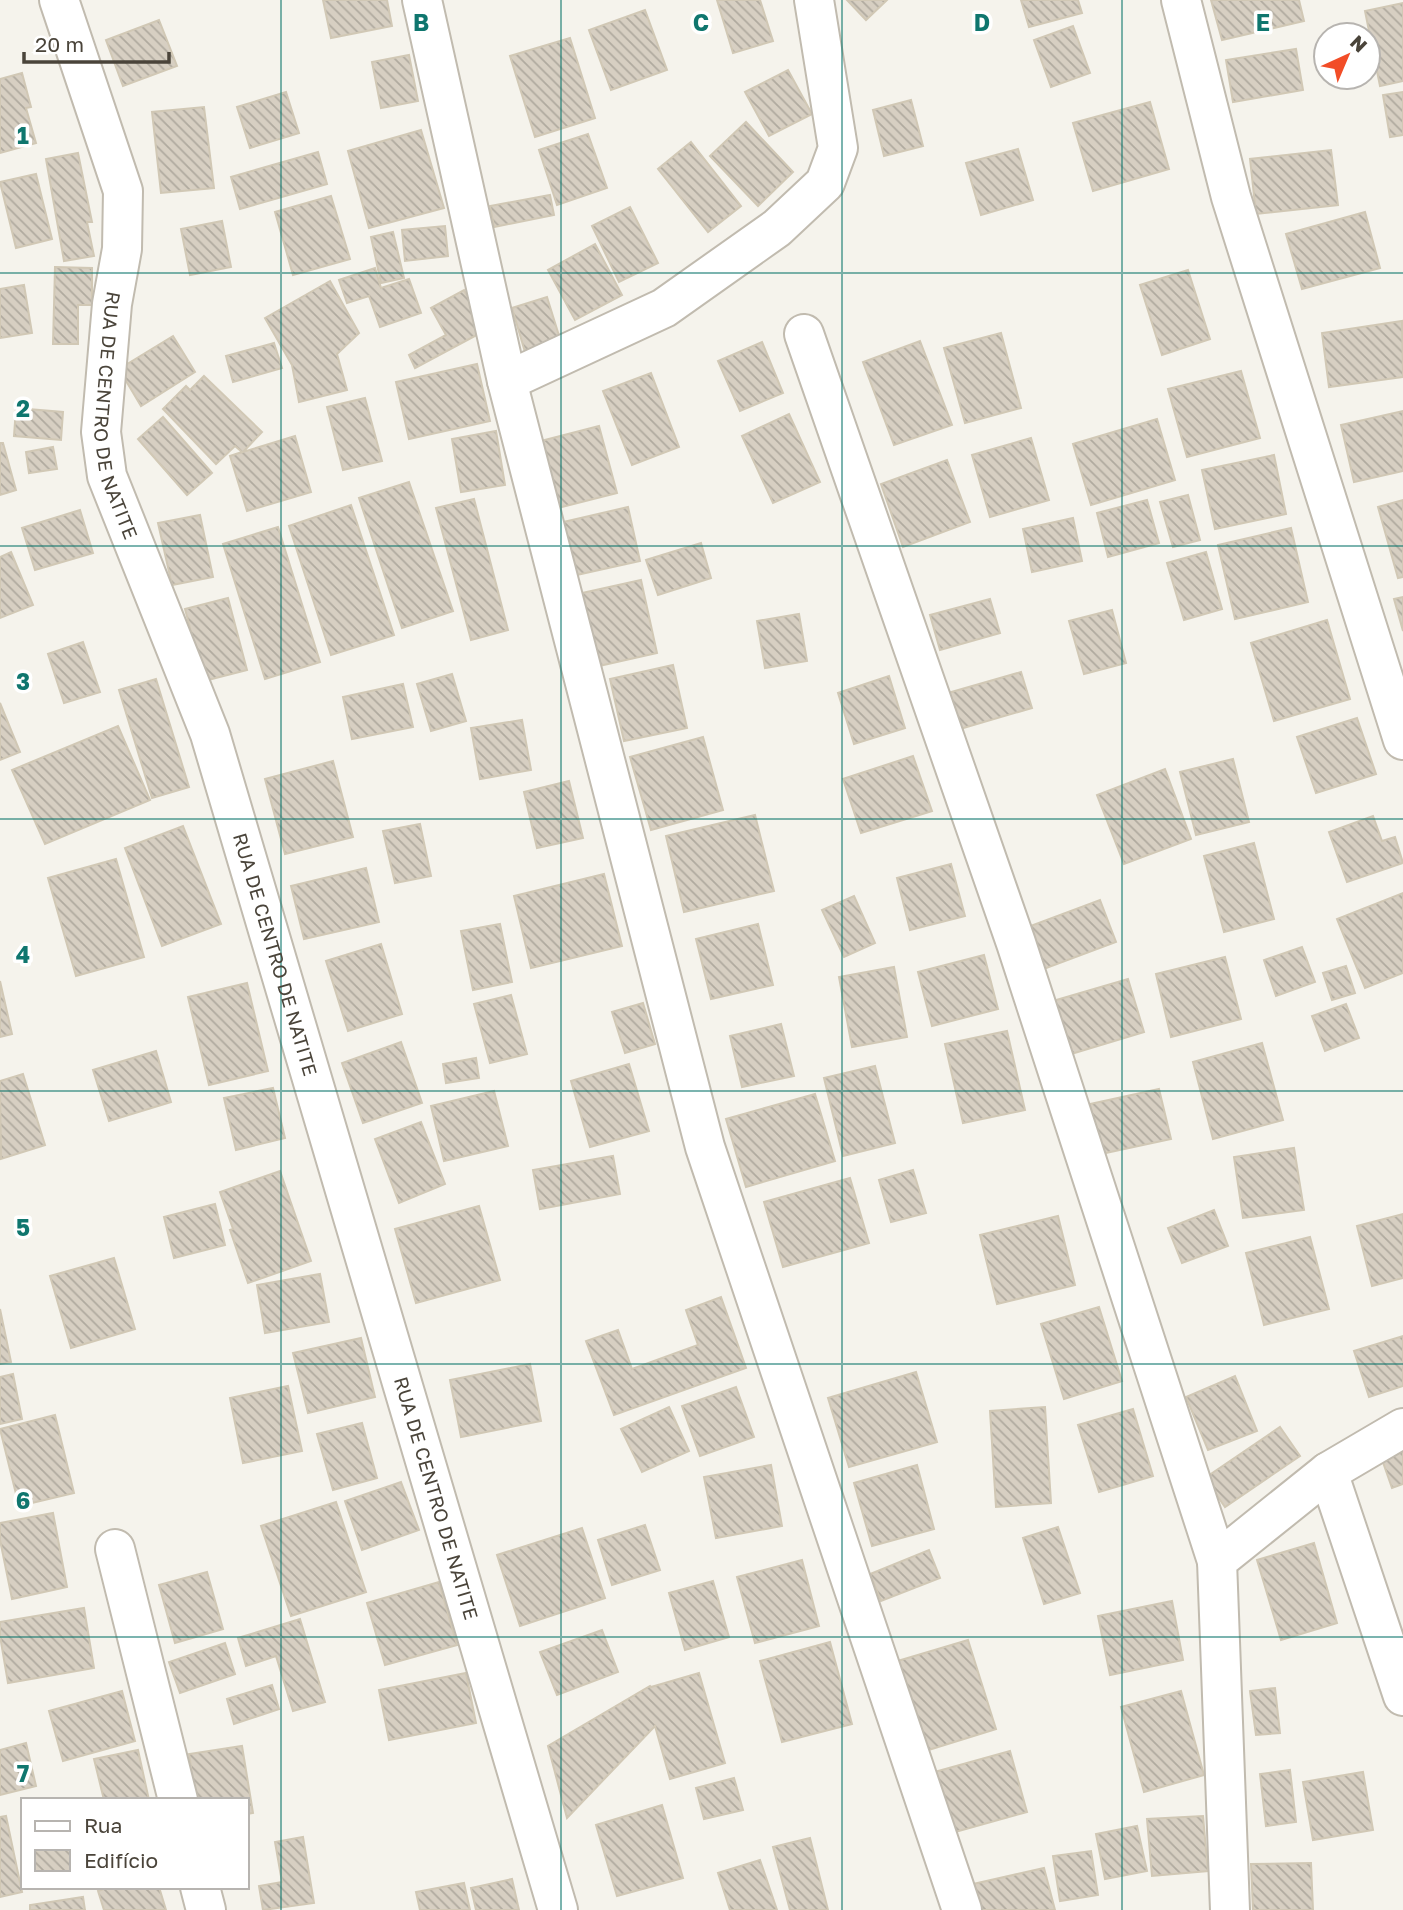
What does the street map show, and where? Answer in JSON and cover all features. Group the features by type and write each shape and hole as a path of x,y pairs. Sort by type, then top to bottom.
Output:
{"street":[{"name":"RUA DE CENTRO DE NATITE","path":"60,0 123,191 122,249 112,304 101,432 107,477 209,734 558,1910"},
{"path":"422,0 507,382 705,1147 962,1910"},
{"path":"507,382 664,308 777,228 825,183 838,148 814,0"},
{"path":"1181,0 1231,197 1403,740"},
{"path":"804,334 1016,943 1217,1561 1230,1910"},
{"path":"1217,1561 1328,1472 1403,1428"},
{"path":"1328,1472 1403,1696"},
{"path":"116,1549 178,1798"},
{"path":"201,1889 206,1910"}],"building":[{"path":"323,0 387,0 392,26 331,38"},
{"path":"717,0 760,0 773,41 733,53"},
{"path":"847,0 887,0 866,20"},
{"path":"1021,0 1078,0 1082,13 1029,27"},
{"path":"1211,0 1299,0 1304,21 1222,40"},
{"path":"1403,3 1403,81 1382,86 1382,21 1367,21 1365,11"},
{"path":"645,10 667,70 611,90 589,30"},
{"path":"159,20 177,66 123,86 106,40"},
{"path":"1073,26 1090,73 1051,87 1034,40"},
{"path":"570,38 595,118 535,137 510,56"},
{"path":"1296,49 1303,90 1233,102 1226,60"},
{"path":"409,55 418,101 381,108 372,62"},
{"path":"788,70 812,114 769,136 745,92"},
{"path":"22,73 31,107 26,108 36,143 0,153 0,79"},
{"path":"286,92 299,133 250,148 237,107"},
{"path":"1403,92 1403,135 1390,137 1383,95"},
{"path":"911,100 923,146 884,156 873,110"},
{"path":"1150,102 1169,169 1093,191 1073,123"},
{"path":"204,107 214,188 161,193 152,112"},
{"path":"746,122 793,172 758,206 710,156"},
{"path":"421,130 444,208 369,228 348,151"},
{"path":"588,134 607,188 557,205 539,150"},
{"path":"691,142 741,206 708,232 658,169"},
{"path":"1018,149 1033,200 981,215 966,163"},
{"path":"1331,150 1338,205 1256,214 1250,159"},
{"path":"318,152 327,184 240,209 231,177"},
{"path":"78,153 92,222 87,222 94,256 64,261 46,159"},
{"path":"36,174 52,239 16,248 0,182"},
{"path":"550,195 554,215 494,227 490,206"},
{"path":"331,196 350,259 293,275 275,212"},
{"path":"630,207 658,263 619,282 592,226"},
{"path":"1365,212 1380,268 1302,289 1286,234"},
{"path":"222,221 231,267 190,275 181,229"},
{"path":"445,226 448,256 405,261 402,230"},
{"path":"393,232 404,278 381,283 371,237"},
{"path":"595,244 622,295 575,320 548,270"},
{"path":"55,267 92,268 92,305 78,305 78,344 53,344"},
{"path":"375,268 381,288 409,279 421,313 380,327 369,296 347,303 339,280"},
{"path":"1188,270 1210,339 1162,355 1140,285"},
{"path":"330,281 359,333 337,354 347,390 299,402 292,365 265,318"},
{"path":"24,285 32,333 0,338 0,289"},
{"path":"464,290 486,330 415,368 409,355 446,335 431,308"},
{"path":"547,297 561,342 525,352 512,308"},
{"path":"1402,321 1403,377 1329,387 1322,333"},
{"path":"1001,333 1021,408 965,423 944,348"},
{"path":"173,336 195,372 141,406 119,369"},
{"path":"920,341 952,425 894,445 863,362"},
{"path":"762,342 783,393 740,411 718,361"},
{"path":"274,343 282,368 233,382 226,356"},
{"path":"477,364 490,421 409,439 396,382"},
{"path":"1241,371 1260,438 1187,457 1168,389"},
{"path":"651,373 679,447 632,465 603,391"},
{"path":"204,376 262,432 243,452 295,436 311,492 247,511 230,456 242,452 235,446 216,464 163,409 186,386 190,390"},
{"path":"365,398 382,461 343,470 327,407"},
{"path":"16,408 63,412 61,440 14,436"},
{"path":"1403,411 1403,471 1354,482 1341,425"},
{"path":"789,414 820,482 773,503 742,436"},
{"path":"163,417 212,473 187,495 138,439"},
{"path":"1157,419 1175,480 1091,505 1073,444"},
{"path":"599,426 617,493 554,509 537,442"},
{"path":"496,431 505,485 461,492 452,439"},
{"path":"1031,438 1049,500 990,517 972,455"},
{"path":"0,443 3,443 16,490 0,495"},
{"path":"53,447 57,469 29,473 26,452"},
{"path":"1274,455 1286,514 1215,529 1202,470"},
{"path":"947,460 970,522 903,547 881,484"},
{"path":"409,482 453,611 402,628 359,498"},
{"path":"1188,495 1200,540 1173,547 1160,502"},
{"path":"474,499 508,630 471,640 436,508"},
{"path":"1147,500 1159,543 1108,557 1097,513"},
{"path":"1403,500 1403,577 1398,578 1378,507"},
{"path":"351,505 394,635 331,655 289,526"},
{"path":"628,507 640,561 572,576 559,523"},
{"path":"80,510 93,553 35,570 22,528"},
{"path":"200,515 213,577 172,585 158,523"},
{"path":"1073,518 1082,561 1032,572 1023,529"},
{"path":"278,527 320,662 265,679 223,544"},
{"path":"1291,528 1308,602 1235,619 1218,545"},
{"path":"701,543 711,578 658,595 646,560"},
{"path":"11,552 33,605 0,618 0,557"},
{"path":"1206,552 1222,609 1184,620 1167,563"},
{"path":"641,580 657,653 599,666 582,593"},
{"path":"1403,597 1403,631 1394,599"},
{"path":"228,598 247,670 204,681 185,609"},
{"path":"990,599 1000,633 940,650 930,615"},
{"path":"1112,610 1126,663 1084,674 1069,621"},
{"path":"799,614 807,661 765,668 757,621"},
{"path":"1327,620 1350,699 1274,721 1251,643"},
{"path":"83,642 100,692 64,703 48,654"},
{"path":"673,665 687,728 624,741 610,679"},
{"path":"1021,672 1032,708 960,729 948,693"},
{"path":"452,674 466,721 431,731 417,684"},
{"path":"889,676 905,728 854,744 838,693"},
{"path":"156,679 189,787 152,798 119,690"},
{"path":"403,684 413,727 352,739 343,697"},
{"path":"0,703 20,752 0,760"},
{"path":"1357,718 1376,774 1316,793 1297,737"},
{"path":"522,720 531,770 480,779 471,728"},
{"path":"118,726 150,800 45,844 12,770"},
{"path":"703,737 723,810 651,830 630,757"},
{"path":"913,756 932,811 861,833 843,779"},
{"path":"1233,759 1249,822 1196,835 1180,772"},
{"path":"333,761 353,837 285,854 265,779"},
{"path":"1165,769 1191,839 1124,864 1097,795"},
{"path":"569,781 583,838 537,848 524,792"},
{"path":"755,815 774,891 684,912 666,836"},
{"path":"1373,816 1382,841 1395,837 1403,863 1347,882 1329,832"},
{"path":"420,824 431,876 395,883 383,831"},
{"path":"183,826 221,924 162,946 125,848"},
{"path":"1254,843 1274,919 1224,932 1204,856"},
{"path":"116,859 144,957 76,976 48,878"},
{"path":"951,864 965,916 910,930 897,878"},
{"path":"366,868 379,922 304,939 291,886"},
{"path":"604,874 622,946 531,968 514,896"},
{"path":"1403,893 1403,973 1365,988 1337,919"},
{"path":"854,896 875,943 844,957 822,910"},
{"path":"1100,900 1116,942 1041,970 1025,928"},
{"path":"500,924 512,982 473,990 461,931"},
{"path":"758,924 773,985 711,999 696,939"},
{"path":"381,944 402,1014 348,1031 326,961"},
{"path":"1302,947 1315,982 1276,996 1264,960"},
{"path":"984,955 998,1009 932,1026 918,972"},
{"path":"1225,957 1241,1019 1171,1037 1156,974"},
{"path":"1346,966 1355,993 1332,1000 1323,973"},
{"path":"894,967 907,1037 852,1047 839,977"},
{"path":"1128,979 1144,1032 1068,1055 1053,1001"},
{"path":"0,981 12,1034 0,1037"},
{"path":"247,983 268,1071 209,1085 188,997"},
{"path":"511,995 527,1054 490,1063 474,1004"},
{"path":"643,1003 655,1044 625,1053 612,1012"},
{"path":"1346,1004 1359,1038 1325,1051 1312,1016"},
{"path":"781,1024 794,1076 742,1087 730,1036"},
{"path":"1007,1031 1025,1110 963,1123 945,1044"},
{"path":"401,1042 422,1103 363,1123 342,1063"},
{"path":"1262,1043 1283,1120 1213,1139 1193,1062"},
{"path":"156,1051 171,1102 109,1121 93,1070"},
{"path":"476,1058 479,1078 446,1083 443,1064"},
{"path":"629,1064 649,1131 590,1147 571,1081"},
{"path":"875,1066 895,1143 843,1156 824,1078"},
{"path":"23,1074 45,1145 1,1159 0,1081"},
{"path":"273,1088 285,1138 236,1150 224,1098"},
{"path":"1159,1089 1171,1139 1101,1154 1090,1104"},
{"path":"494,1091 508,1146 444,1161 431,1106"},
{"path":"815,1094 835,1161 746,1187 726,1119"},
{"path":"421,1122 445,1184 399,1203 375,1139"},
{"path":"1294,1148 1304,1210 1243,1218 1234,1157"},
{"path":"613,1156 620,1194 540,1209 533,1170"},
{"path":"913,1170 926,1213 891,1222 879,1180"},
{"path":"280,1171 311,1261 248,1283 220,1192"},
{"path":"850,1178 869,1243 783,1267 764,1202"},
{"path":"215,1204 225,1245 174,1258 164,1217"},
{"path":"479,1206 500,1280 416,1303 395,1229"},
{"path":"1214,1210 1228,1246 1182,1263 1168,1228"},
{"path":"1403,1214 1403,1278 1372,1286 1357,1226"},
{"path":"1058,1216 1075,1285 997,1304 980,1235"},
{"path":"1310,1237 1329,1309 1264,1325 1246,1253"},
{"path":"114,1258 135,1329 71,1348 50,1276"},
{"path":"320,1274 329,1322 265,1333 257,1285"},
{"path":"721,1297 746,1368 614,1415 586,1341 618,1330 632,1369 698,1345 686,1310"},
{"path":"1099,1307 1122,1381 1064,1399 1041,1324"},
{"path":"0,1309 11,1362 0,1364"},
{"path":"1403,1336 1403,1386 1369,1397 1354,1351"},
{"path":"361,1338 375,1397 308,1413 293,1353"},
{"path":"530,1364 541,1421 461,1437 450,1380"},
{"path":"916,1372 937,1442 849,1467 828,1398"},
{"path":"13,1374 22,1419 0,1424 0,1377"},
{"path":"1235,1376 1257,1431 1208,1450 1186,1397"},
{"path":"288,1386 302,1451 243,1463 230,1398"},
{"path":"736,1387 754,1437 700,1456 682,1406"},
{"path":"669,1407 689,1451 642,1472 621,1429"},
{"path":"1045,1407 1051,1503 996,1507 990,1411"},
{"path":"1133,1409 1153,1476 1099,1492 1078,1425"},
{"path":"55,1415 74,1493 19,1506 0,1429"},
{"path":"362,1423 377,1478 333,1490 317,1434"},
{"path":"1280,1427 1300,1456 1225,1507 1205,1478"},
{"path":"1403,1443 1403,1484 1392,1488 1379,1451"},
{"path":"771,1465 782,1526 716,1538 704,1477"},
{"path":"917,1465 934,1529 872,1546 854,1483"},
{"path":"401,1482 419,1530 362,1550 345,1501"},
{"path":"336,1502 366,1592 291,1616 261,1526"},
{"path":"53,1513 67,1587 12,1599 0,1540 0,1523"},
{"path":"645,1525 660,1570 612,1585 598,1540"},
{"path":"1058,1527 1080,1593 1044,1604 1023,1538"},
{"path":"582,1528 605,1598 520,1626 497,1555"},
{"path":"1314,1543 1337,1623 1281,1640 1257,1560"},
{"path":"929,1550 940,1578 881,1601 870,1574"},
{"path":"802,1560 819,1626 755,1643 737,1577"},
{"path":"207,1572 223,1629 175,1643 159,1585"},
{"path":"713,1581 729,1637 685,1650 669,1593"},
{"path":"439,1582 457,1645 385,1665 367,1603"},
{"path":"1172,1601 1183,1660 1110,1675 1098,1616"},
{"path":"84,1608 94,1668 8,1683 0,1622"},
{"path":"300,1619 325,1702 293,1711 276,1656 246,1666 238,1638"},
{"path":"602,1630 618,1672 557,1695 540,1652"},
{"path":"968,1640 996,1729 919,1753 891,1663"},
{"path":"830,1642 852,1724 782,1742 760,1661"},
{"path":"225,1643 235,1674 180,1693 169,1662"},
{"path":"466,1673 476,1723 389,1740 379,1690"},
{"path":"699,1673 725,1763 670,1779 655,1726 567,1818 548,1746 650,1686"},
{"path":"272,1685 279,1709 234,1724 227,1699"},
{"path":"1275,1688 1280,1733 1256,1735 1250,1691"},
{"path":"122,1691 135,1741 63,1761 49,1711"},
{"path":"1181,1691 1204,1775 1144,1792 1121,1707"},
{"path":"26,1743 36,1786 0,1795 0,1750"},
{"path":"242,1746 253,1813 248,1814 248,1798 196,1798 189,1754"},
{"path":"138,1750 149,1798 104,1798 94,1759"},
{"path":"1010,1751 1027,1812 948,1834 931,1773"},
{"path":"1290,1770 1296,1822 1266,1826 1260,1774"},
{"path":"1363,1772 1373,1830 1313,1840 1303,1782"},
{"path":"734,1778 743,1810 704,1819 696,1788"},
{"path":"662,1805 683,1878 617,1896 596,1825"},
{"path":"6,1816 22,1892 0,1897 0,1817"},
{"path":"1203,1816 1208,1871 1152,1876 1147,1819"},
{"path":"1137,1826 1147,1871 1105,1879 1096,1834"},
{"path":"303,1837 314,1903 263,1910 259,1886 282,1882 275,1842"},
{"path":"810,1838 828,1910 790,1910 773,1847"},
{"path":"1091,1851 1098,1895 1060,1901 1053,1856"},
{"path":"760,1860 777,1910 730,1910 718,1873"},
{"path":"1311,1863 1313,1910 1253,1910 1251,1864"},
{"path":"1044,1868 1055,1910 980,1910 973,1884"},
{"path":"512,1879 519,1910 476,1910 471,1888"},
{"path":"464,1883 470,1910 420,1910 416,1892"},
{"path":"160,1889 166,1910 104,1910 98,1891"},
{"path":"83,1897 85,1910 30,1910 30,1905"}]}
